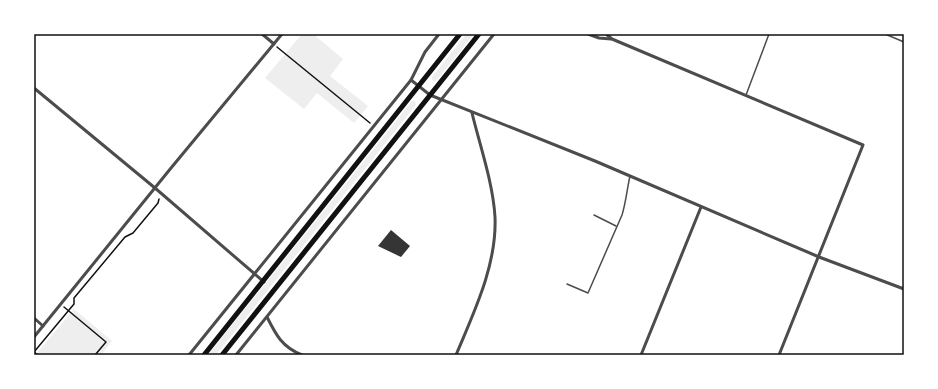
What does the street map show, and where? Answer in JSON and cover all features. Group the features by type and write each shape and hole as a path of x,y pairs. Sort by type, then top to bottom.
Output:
{"main road":[{"path":"204,355 264,282 460,34"},
{"path":"222,355 479,34"}],"street":[{"path":"262,34 274,44"},
{"path":"34,337 282,34"},
{"path":"189,355 411,80 425,52 439,34"},
{"path":"236,355 494,34"},
{"path":"588,34 599,38 612,39"},
{"path":"606,34 612,39 863,145 779,355"},
{"path":"411,80 430,95 441,100 630,176 819,257 904,289"},
{"path":"34,88 155,188 264,282"},
{"path":"456,355 484,284 494,242 495,218 491,189 472,113"},
{"path":"641,355 701,207"},
{"path":"267,317 279,339 285,346 302,355"},
{"path":"34,318 43,326"}],"lane":[{"path":"746,96 769,34"},
{"path":"885,34 904,42"},
{"path":"567,284 588,293 622,215 626,202 626,194 630,176"},
{"path":"594,215 616,226"}],"path":[{"path":"274,44 374,126"},
{"path":"38,355 34,352 74,304 74,298 125,237 133,233 158,203 159,199"},
{"path":"61,304 106,342 95,355"}],"shaded area":[{"path":"302,34 313,34 343,59 330,76 368,106 354,123 317,93 304,109 265,78"},
{"path":"466,34 474,34 436,81 434,81 431,78"},
{"path":"412,101 415,101 416,105 216,355 208,355"},
{"path":"74,309 112,341 101,355 35,355"}],"building":[{"path":"391,230 410,246 401,257 378,246"}]}
